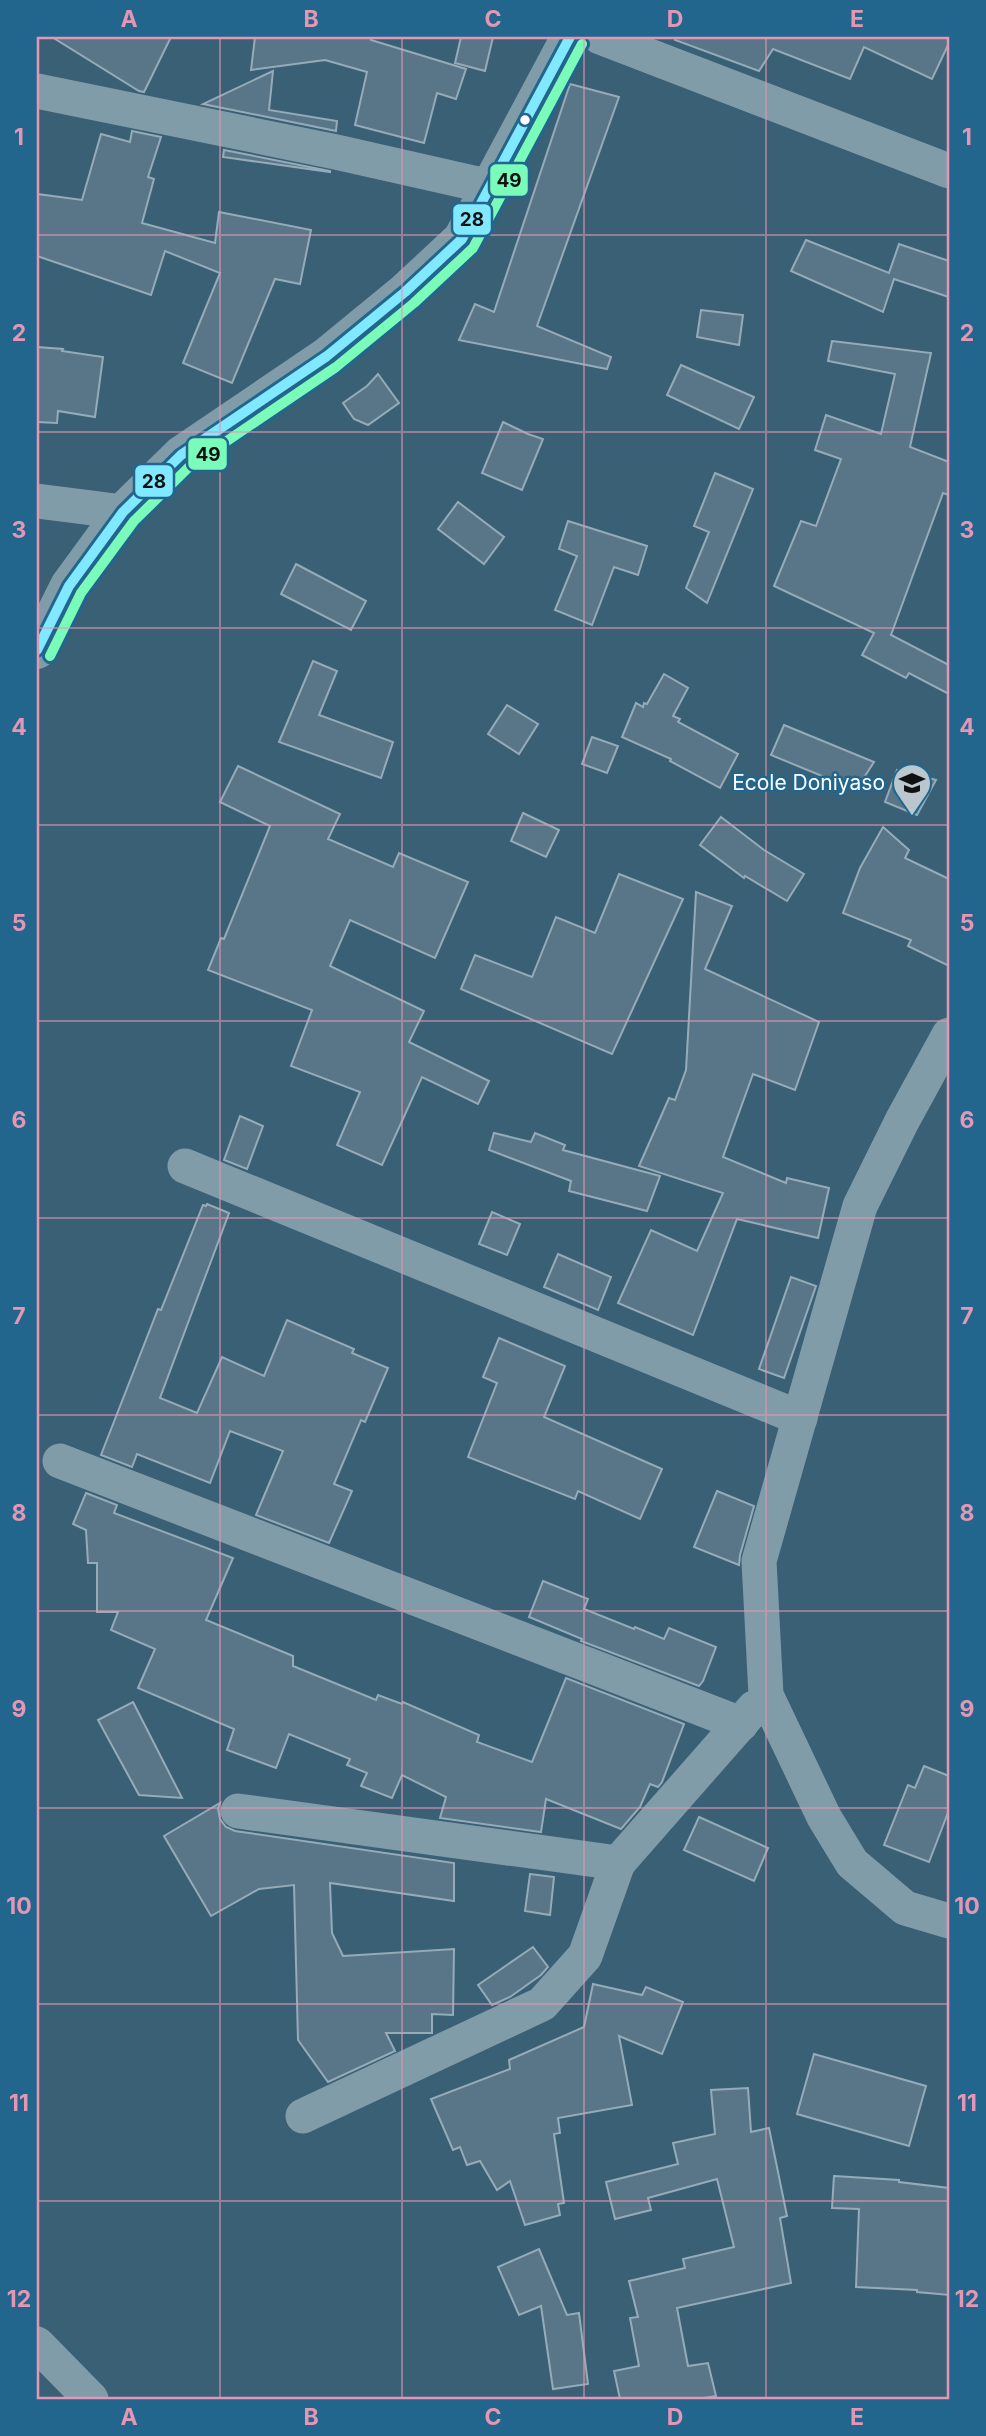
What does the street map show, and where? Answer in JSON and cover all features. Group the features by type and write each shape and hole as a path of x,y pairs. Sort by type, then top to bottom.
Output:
{"street":[{"path":"37,650 69,586 123,512 181,455 327,356 405,292 462,239 570,37"},
{"path":"600,37 949,171"},
{"path":"37,91 492,187"},
{"path":"37,501 123,512"},
{"path":"949,1035 860,1206 759,1561 766,1695 824,1817 852,1863 905,1908 949,1921"},
{"path":"185,1166 800,1419"},
{"path":"60,1461 741,1724"},
{"path":"303,2116 542,2004 585,1956 618,1863 766,1695"},
{"path":"238,1811 618,1863"},
{"path":"37,2344 91,2399"}],"building":[{"path":"52,37 171,37 144,92"},
{"path":"255,37 371,37 371,40 466,69 456,99 437,93 424,143 355,125 367,72 325,60 251,70"},
{"path":"461,37 493,37 485,71 455,63"},
{"path":"676,37 949,37 949,43 932,79 864,47 850,79 773,49 759,71 675,40"},
{"path":"273,71 269,110 337,121 336,131 203,104"},
{"path":"570,84 619,97 537,326 611,357 607,369 459,340 475,304 494,312"},
{"path":"132,131 161,137 148,177 154,179 142,223 215,243 219,212 311,230 300,284 275,279 232,383 183,363 220,273 165,251 151,295 37,256 37,194 82,200 101,134 130,142"},
{"path":"224,150 330,171 330,172 223,157"},
{"path":"806,240 889,273 899,244 949,261 949,297 894,279 883,312 791,271"},
{"path":"701,310 743,315 739,345 697,337"},
{"path":"832,341 931,353 910,447 949,462 949,495 943,493 891,635 949,665 949,694 909,673 906,678 862,655 874,633 774,586 801,521 816,526 841,459 815,450 826,415 881,434 895,374 828,361"},
{"path":"37,347 103,357 95,417 58,411 57,423 37,422"},
{"path":"681,365 754,397 739,429 667,395"},
{"path":"378,374 399,403 368,425 354,419 343,403 367,386"},
{"path":"503,422 543,439 522,490 482,473"},
{"path":"715,473 753,489 707,603 686,588 709,532 694,526"},
{"path":"458,502 504,537 484,564 438,529"},
{"path":"568,521 647,546 638,575 614,567 592,625 555,610 577,556 559,549"},
{"path":"296,564 366,601 351,630 281,594"},
{"path":"313,661 337,671 319,715 393,742 381,778 279,742"},
{"path":"664,674 688,688 673,716 680,719 678,722 738,754 720,788 670,761 671,759 622,737 636,703 643,707 644,703 647,704"},
{"path":"507,705 538,724 519,754 488,734"},
{"path":"784,725 874,762 856,790 771,755"},
{"path":"592,737 618,746 607,773 582,764"},
{"path":"238,766 340,814 328,839 393,867 399,853 468,882 435,958 350,920 330,966 424,1011 409,1042 489,1081 478,1104 422,1077 382,1165 337,1145 360,1092 291,1066 312,1010 208,970 221,938 224,939 270,826 220,802"},
{"path":"897,770 936,780 917,815 885,802"},
{"path":"523,813 559,830 546,857 511,841"},
{"path":"721,817 764,850 804,874 787,901 745,876 744,878 700,845"},
{"path":"883,827 909,850 905,858 949,879 949,966 908,946 911,940 843,913 860,868"},
{"path":"619,874 683,899 612,1054 461,989 475,955 532,977 556,917 595,933"},
{"path":"696,892 732,906 705,969 819,1022 795,1090 753,1074 723,1157 786,1183 787,1178 829,1188 818,1238 737,1219 693,1335 618,1303 651,1230 697,1251 723,1193 639,1166 669,1098 675,1100 686,1070"},
{"path":"240,1116 263,1126 247,1169 224,1160"},
{"path":"494,1133 531,1142 535,1133 565,1145 563,1150 660,1176 647,1211 569,1191 571,1181 489,1150"},
{"path":"207,1204 229,1213 160,1398 197,1413 222,1357 264,1376 287,1320 354,1349 352,1353 388,1368 365,1422 361,1420 334,1484 352,1491 329,1543 256,1515 283,1451 230,1431 210,1483 137,1454 132,1467 101,1455 158,1309 161,1310 203,1205"},
{"path":"492,1212 520,1224 507,1255 479,1244"},
{"path":"558,1254 611,1277 598,1310 544,1287"},
{"path":"791,1277 816,1286 784,1378 759,1369"},
{"path":"499,1338 565,1366 544,1417 662,1469 640,1519 578,1491 575,1499 468,1457 497,1383 483,1377"},
{"path":"717,1491 754,1506 739,1565 694,1547"},
{"path":"86,1493 117,1505 114,1513 233,1558 206,1620 293,1656 293,1666 376,1700 378,1695 402,1704 403,1702 479,1735 477,1742 532,1762 566,1678 684,1724 662,1782 658,1787 650,1784 640,1807 621,1829 546,1799 541,1832 440,1818 446,1797 402,1775 392,1798 361,1786 367,1773 347,1765 350,1759 289,1734 276,1768 227,1750 234,1729 138,1688 155,1649 111,1630 118,1612 97,1612 97,1563 88,1563 86,1530 73,1524"},
{"path":"543,1581 588,1599 584,1609 634,1629 635,1627 664,1639 669,1628 716,1647 703,1681 699,1686 581,1641 582,1639 529,1617"},
{"path":"133,1702 182,1798 139,1795 98,1720"},
{"path":"924,1766 949,1776 949,1810 929,1862 884,1845 908,1785 915,1788"},
{"path":"220,1803 220,1819 226,1827 235,1831 454,1863 454,1901 330,1883 332,1933 343,1956 454,1949 453,2015 432,2014 432,2033 386,2033 395,2051 328,2082 298,2040 294,1885 259,1889 211,1916 164,1836"},
{"path":"699,1817 768,1848 754,1881 684,1850"},
{"path":"530,1874 554,1877 550,1915 525,1911"},
{"path":"533,1947 548,1967 510,1997 492,2005 478,1985"},
{"path":"593,1984 642,1995 646,1987 683,2002 662,2054 619,2036 632,2105 558,2118 560,2133 554,2134 564,2203 558,2204 560,2215 525,2225 510,2181 497,2190 480,2161 467,2165 460,2147 453,2150 431,2099 510,2069 509,2060 584,2027"},
{"path":"814,2054 926,2086 909,2146 797,2114"},
{"path":"748,2088 751,2132 769,2128 787,2216 780,2218 791,2283 677,2308 688,2366 708,2363 716,2396 698,2399 620,2399 614,2371 639,2366 630,2318 638,2317 629,2281 685,2268 683,2259 734,2247 717,2179 648,2198 651,2210 615,2219 606,2182 678,2164 673,2143 715,2134 711,2090"},
{"path":"834,2176 899,2180 949,2188 949,2295 917,2290 856,2287 859,2209 832,2208"},
{"path":"539,2249 567,2315 579,2313 588,2384 553,2389 541,2306 519,2315 498,2267"}],"transit line":[{"name":"28","path":"37,650 69,586 123,512 181,455 327,356 405,292 462,239 570,37"},
{"name":"49","path":"50,656 81,593 134,521 190,466 336,367 414,303 473,248 582,44"}],"place":[{"name":"Ecole Doniyaso","path":"912,817"}]}
